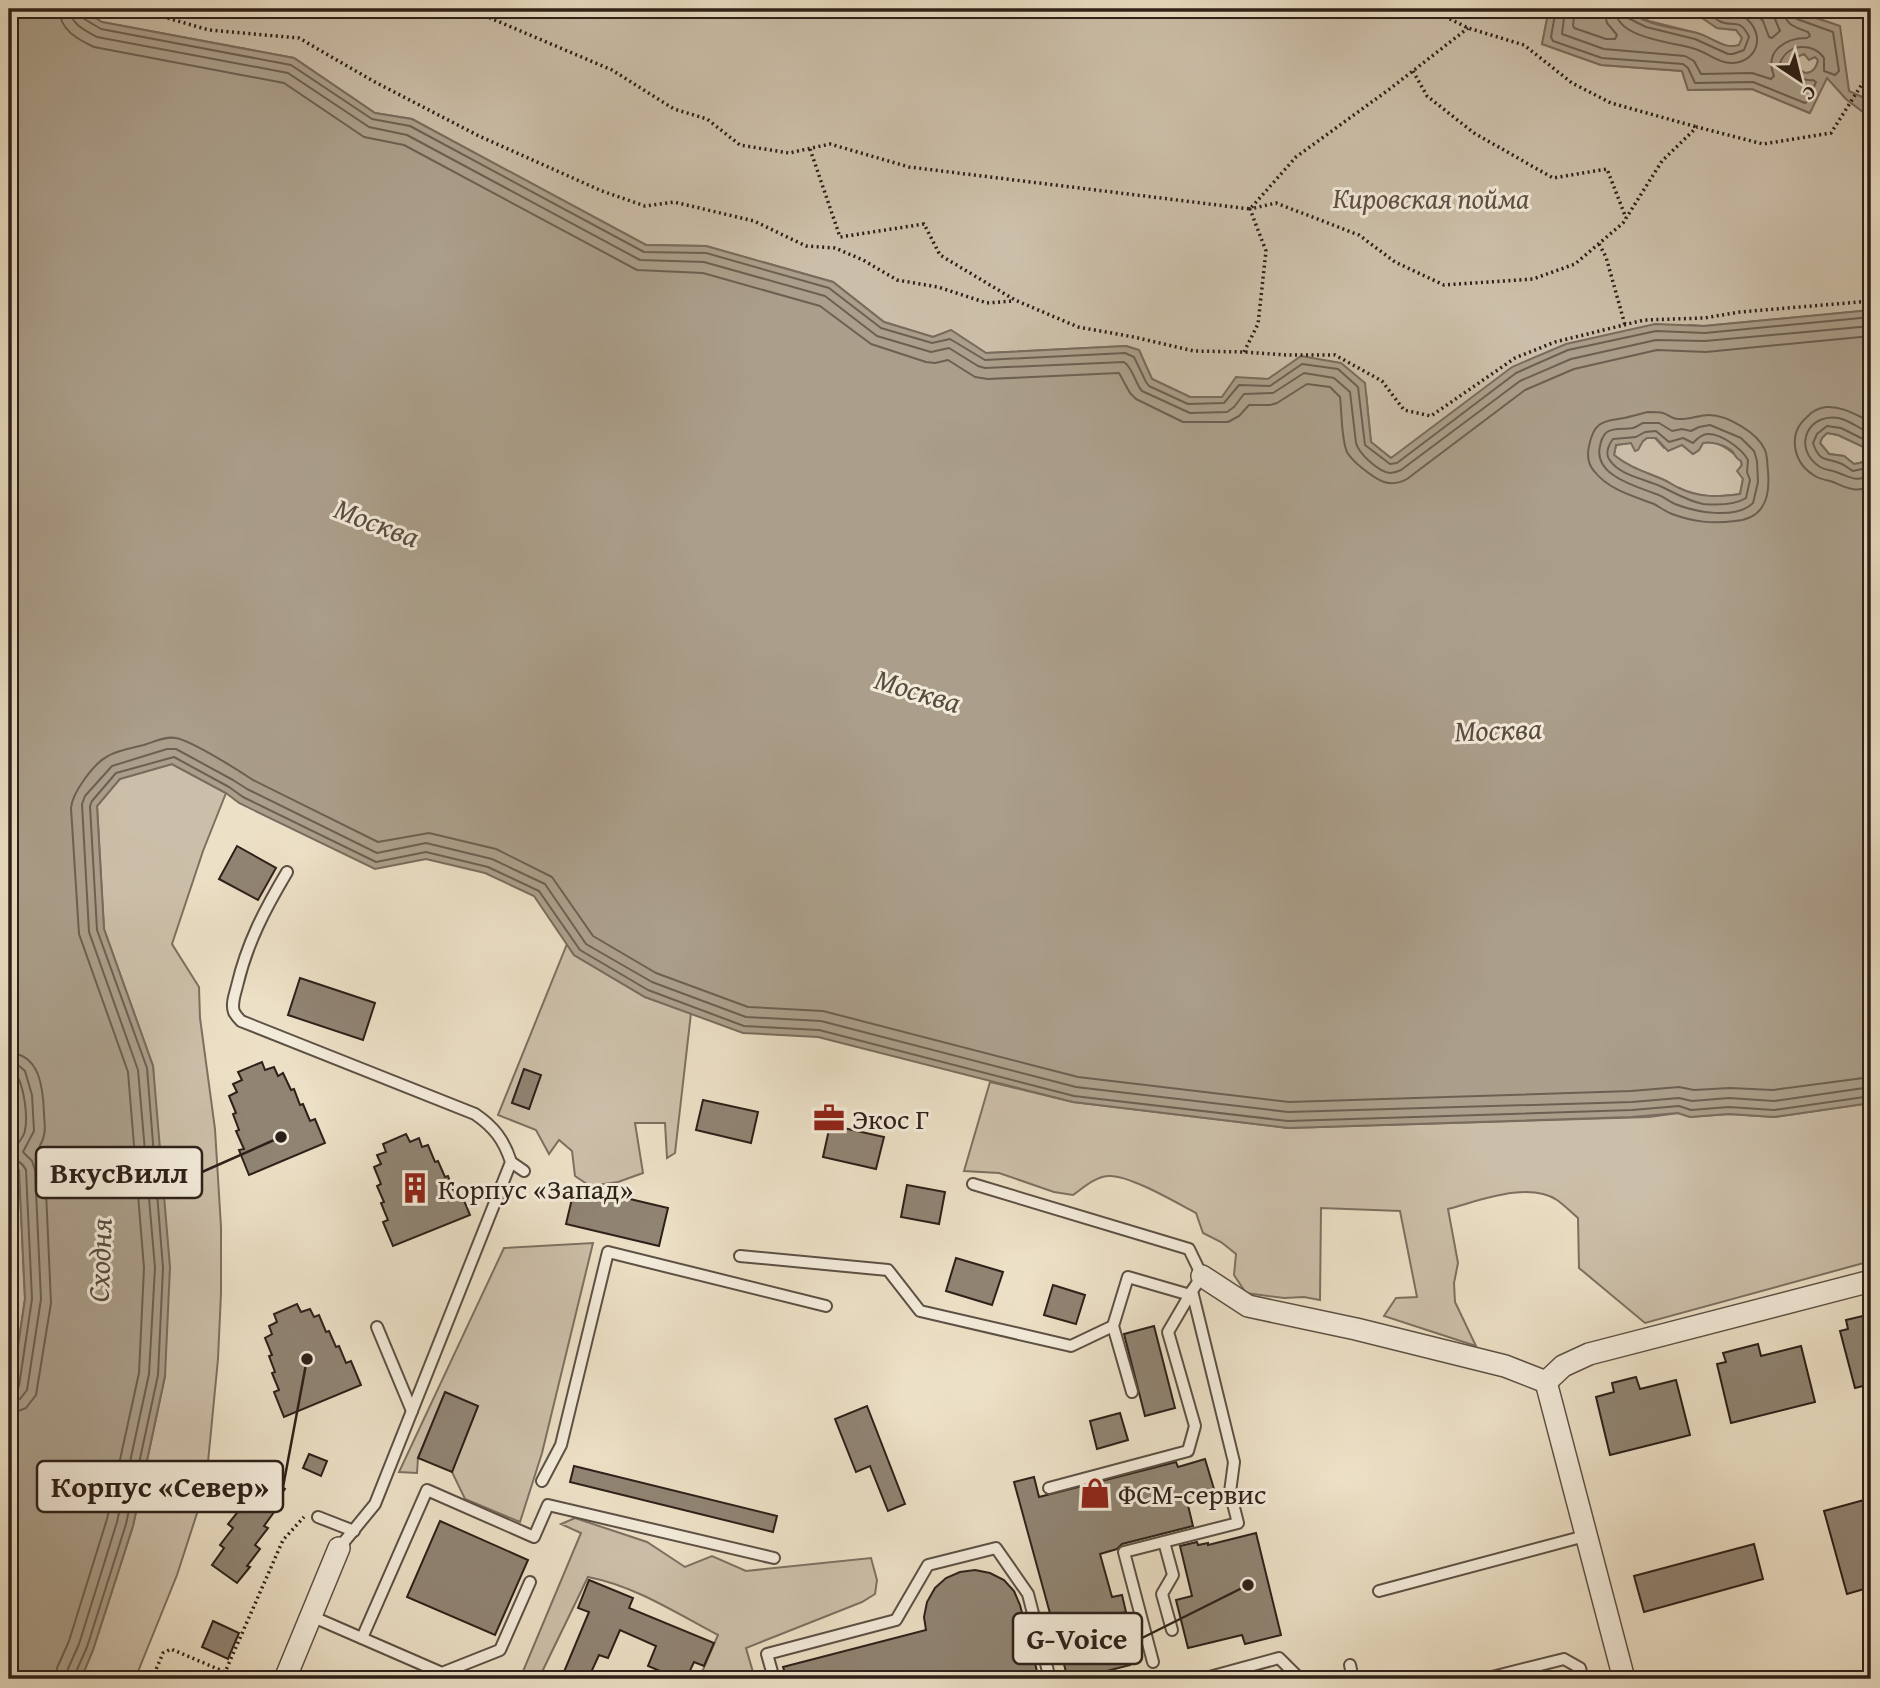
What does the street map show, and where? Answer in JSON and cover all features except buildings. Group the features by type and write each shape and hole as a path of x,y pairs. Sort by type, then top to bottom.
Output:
{"street":[{"path":"1546,1382 1563,1366 1589,1354 1871,1280"},
{"path":"1195,1287 1248,1306 1506,1366 1546,1382"},
{"path":"1546,1382 1624,1679"},
{"path":"285,1679 339,1548"}],"lane":[{"path":"287,872 261,915 250,943 233,999 236,1016 241,1021 475,1114 490,1125 501,1138 511,1162 524,1171"},
{"path":"339,1548 375,1504 511,1162"},
{"path":"973,1184 1189,1249 1234,1462 1230,1492 1238,1523 1124,1552 1153,1662"},
{"path":"542,1480 561,1445 608,1252 826,1306"},
{"path":"740,1256 888,1270 920,1311 1071,1346 1113,1326"},
{"path":"1132,1392 1113,1326 1128,1277 1195,1287"},
{"path":"1049,1488 1188,1451 1195,1426 1168,1332 1195,1287"},
{"path":"377,1327 412,1411"},
{"path":"362,1638 427,1490 534,1537 548,1505 775,1558"},
{"path":"318,1517 354,1531"},
{"path":"1378,1591 1585,1536"},
{"path":"1164,1542 1173,1575 1162,1594 1172,1630"},
{"path":"774,1679 767,1654 896,1620 928,1565 996,1548 1028,1594 1050,1679"},
{"path":"311,1616 442,1673 500,1650 530,1582"},
{"path":"1202,1679 1279,1658 1297,1679"},
{"path":"1485,1679 1564,1659 1580,1668 1583,1679"},
{"path":"1350,1665 1353,1679"}],"path":[{"path":"136,9 209,30 299,38 373,81 479,136 612,195 645,205 674,202 754,221 806,246 835,248 863,260 897,281 938,287 987,303 1015,300"},
{"path":"468,9 612,70 674,109 707,119 740,145 789,153 830,144 909,167 1250,209 1276,203 1359,235 1395,262 1444,285 1533,279 1574,264 1623,223 1662,161 1697,127"},
{"path":"1430,9 1468,28 1524,45 1572,83 1611,103 1763,144 1831,133 1871,70"},
{"path":"1250,209 1296,157 1468,28"},
{"path":"1413,71 1427,96 1474,133 1553,178 1607,169 1626,218"},
{"path":"810,149 840,237 924,225 940,255 1015,300 1077,327 1194,351 1335,355 1382,381 1404,410 1431,416 1515,358 1555,342 1644,320 1704,318 1740,312 1871,301"},
{"path":"1244,352 1258,324 1266,251 1250,209"},
{"path":"1599,244 1606,257 1625,325"},
{"path":"222,1679 283,1541 306,1515 318,1517"},
{"path":"152,1679 163,1653 171,1649 225,1672"}],"green space":[{"name":"Кировская пойма","path":"81,9 1549,9 1542,44 1601,65 1682,71 1688,90 1752,89 1809,113 1827,77 1846,99 1871,118 1871,310 1704,326 1689,325 1391,458 1371,442 1366,393 1301,357 1268,379 1236,378 1222,397 1190,397 1152,379 1139,350 1126,346 986,353 951,330 933,337 884,322 833,282 706,246 646,245 412,119 375,113 294,58 102,22"},
{"path":"1629,9 1695,9 1717,28 1736,30 1742,38 1740,45 1731,48 1697,33 1649,21"},
{"path":"1871,9 1871,84 1862,97 1849,92 1839,26 1797,11"},
{"path":"1795,54 1815,57 1818,60 1814,70 1805,73 1789,68 1787,65"},
{"path":"1827,433 1838,435 1868,449 1871,458 1854,464 1844,456 1829,454 1820,443"},
{"path":"1655,438 1664,448 1682,445 1693,454 1703,443 1724,447 1741,460 1743,479 1740,494 1694,494 1632,467 1614,455 1616,445"},
{"path":"172,764 226,793 203,851 172,944 199,987 200,1018 215,1129 221,1227 221,1293 208,1462 200,1504 177,1575 135,1679 81,1679 133,1526 165,1376 153,1066 104,929 97,806 119,779"},
{"path":"567,944 574,955 645,997 691,1013 675,1153 667,1158 665,1123 635,1123 643,1173 618,1182 590,1186 575,1176 572,1151 559,1140 549,1154 536,1130 498,1115","holes":["524,1070 540,1075 529,1109 512,1103"]},
{"path":"9,1067 17,1098 19,1130 9,1145"},
{"path":"990,1082 1073,1102 1288,1128 1649,1117 1678,1113 1690,1117 1729,1114 1774,1117 1871,1103 1871,1261 1645,1323 1579,1268 1578,1218 1557,1200 1545,1195 1532,1192 1503,1194 1448,1209 1458,1263 1454,1283 1455,1302 1476,1346 1384,1316 1396,1298 1417,1297 1400,1211 1321,1208 1320,1300 1304,1297 1284,1298 1246,1293 1234,1275 1236,1254 1203,1233 1196,1213 1140,1184 1108,1176 1094,1181 1073,1195 1054,1192 999,1173 964,1171"},
{"path":"9,1164 19,1170 25,1299 9,1407"},
{"path":"593,1243 542,1453 520,1522 465,1499 452,1472 478,1406 445,1393 418,1458 417,1473 399,1472 504,1248"},
{"path":"575,1518 647,1542 685,1567 712,1556 746,1571 871,1558 877,1580 875,1594 862,1602 746,1648 755,1679 699,1679 718,1635 639,1594 588,1577 541,1674 521,1676 581,1533 561,1524"}],"water":[{"path":"9,9 81,9 102,22 294,58 375,113 412,119 646,245 706,246 833,282 884,322 933,337 951,330 986,353 1126,346 1139,350 1152,379 1190,397 1222,397 1236,377 1268,379 1301,356 1341,363 1365,383 1371,442 1391,458 1512,367 1566,344 1655,324 1704,326 1871,310 1871,453 1838,435 1827,433 1820,443 1829,454 1844,456 1854,464 1871,458 1871,1103 1774,1117 1729,1114 1690,1117 1678,1113 1632,1117 1288,1128 1073,1102 818,1037 743,1033 645,997 574,955 534,896 485,873 426,859 375,869 239,803 226,793 172,764 120,779 97,806 104,929 153,1066 170,1267 165,1376 133,1526 81,1679 9,1679 9,1407 25,1299 19,1170 9,1164 9,1145 18,1130 17,1098 9,1067","holes":["1647,438 1656,438 1668,451 1682,445 1693,454 1703,443 1719,444 1730,450 1742,465 1737,471 1743,479 1740,494 1694,494 1632,467 1614,455 1616,445 1631,443 1635,451"]},
{"path":"1549,9 1629,9 1643,20 1697,33 1734,46 1739,45 1742,38 1736,30 1717,28 1702,18 1695,9 1803,9 1798,12 1840,26 1849,91 1862,97 1871,84 1871,118 1846,99 1827,78 1810,113 1752,89 1688,90 1682,71 1601,65 1542,44","holes":["1804,54 1809,60 1815,57 1818,60 1814,69 1808,73 1787,65 1795,55 1797,57"]}],"place":[{"name":"Экос Г","path":"829,1118"},
{"name":"ВкусВилл","path":"281,1137"},
{"name":"Корпус «Запад»","path":"415,1188"},
{"name":"Корпус «Север»","path":"307,1359"},
{"name":"ФСМ-сервис","path":"1095,1493"},
{"name":"G-Voice","path":"1248,1585"}],"water label":[{"name":"Москва","path":"377,522"},
{"name":"Москва","path":"918,690"},
{"name":"Москва","path":"1498,729"},
{"name":"Сходня","path":"99,1260"}]}
